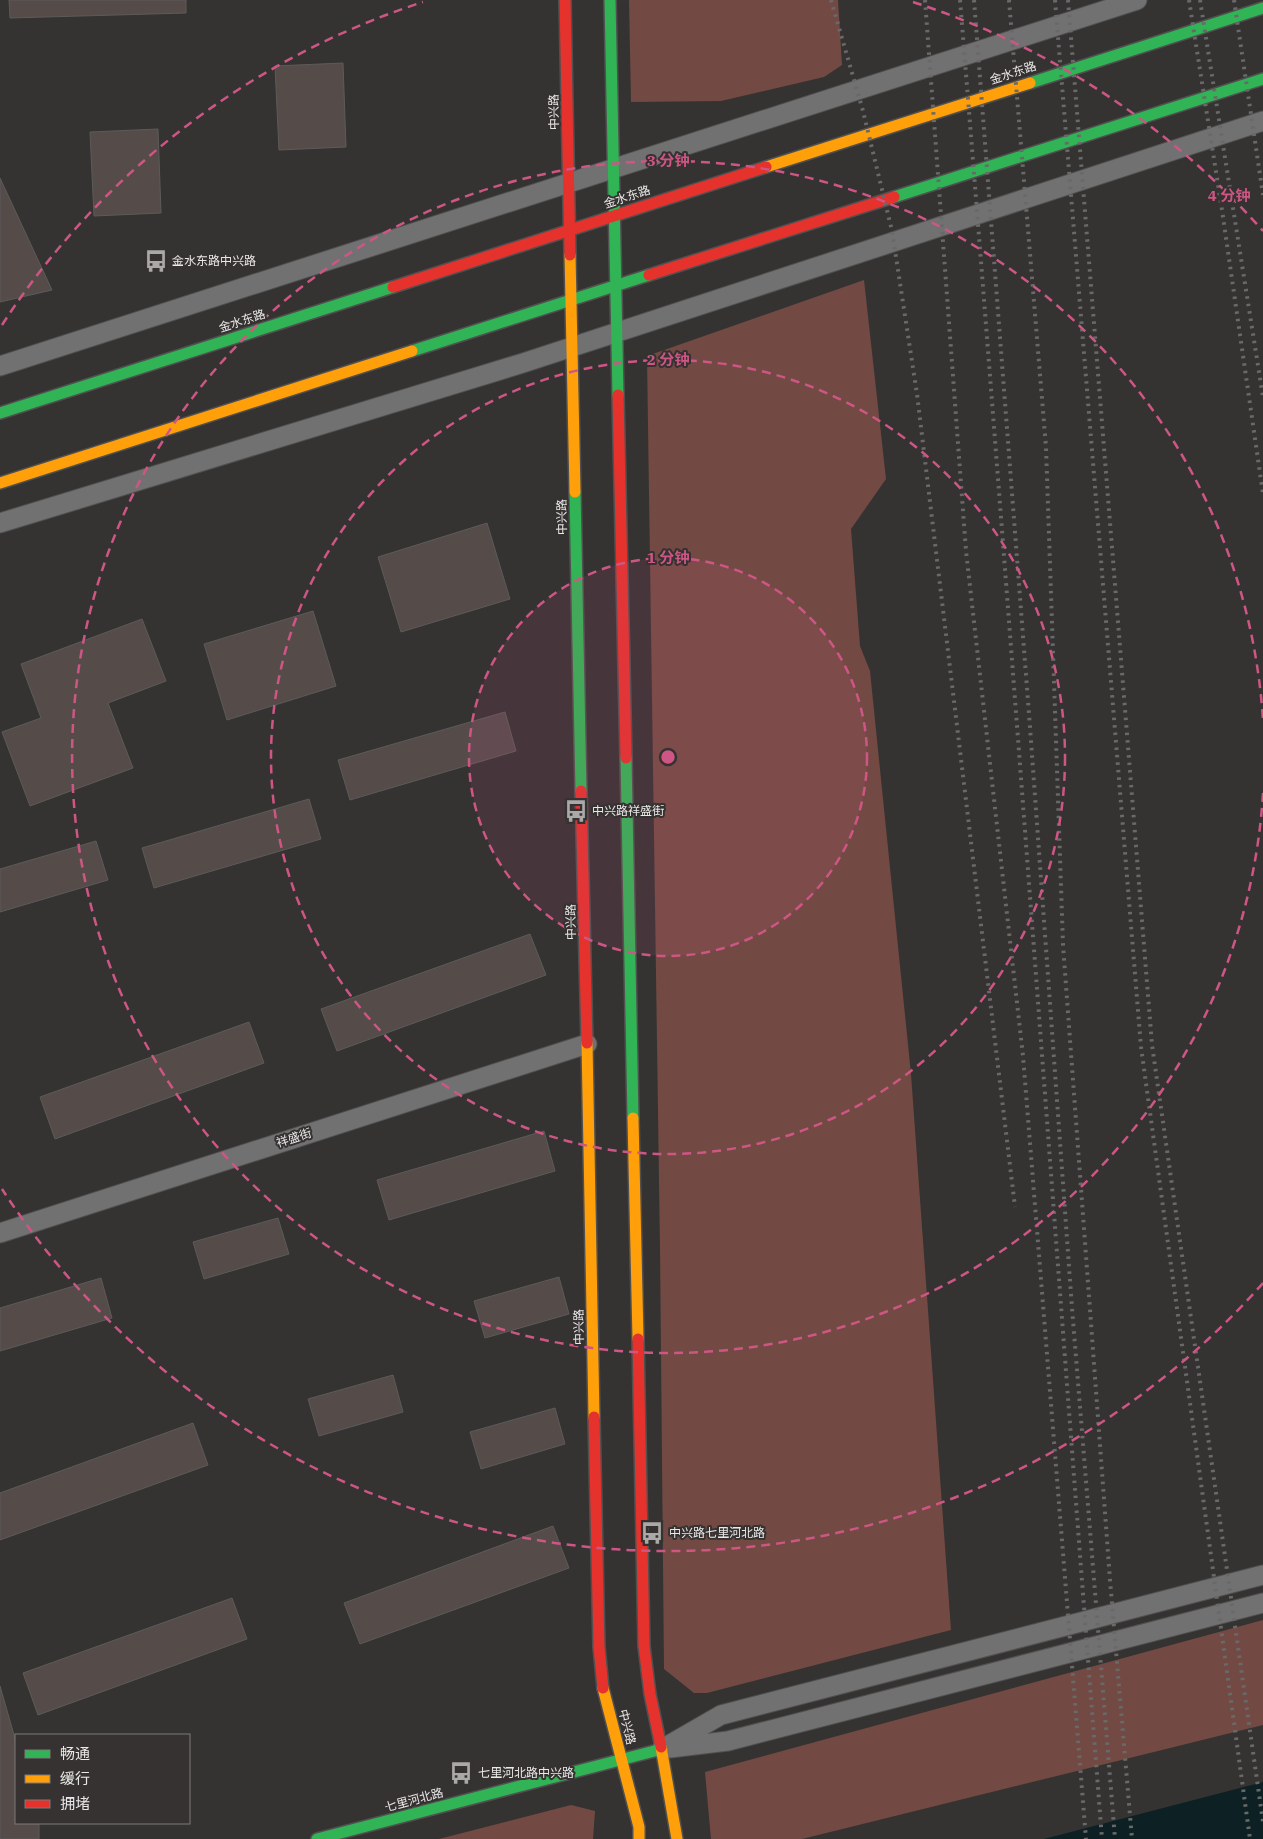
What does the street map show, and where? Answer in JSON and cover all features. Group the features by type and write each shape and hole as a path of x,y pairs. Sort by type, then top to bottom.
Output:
{"street":[{"name":"中兴路","path":"565,0 599,1647 603,1688 639,1827 639,1839"},
{"path":"610,0 644,1646 645,1672 674,1808 677,1839"},
{"path":"0,366 1137,0"},
{"name":"金水东路","path":"0,413 1263,8"},
{"path":"0,484 1263,79"},
{"path":"0,523 572,347 1263,121"},
{"name":"祥盛街","path":"0,1232 587,1044"},
{"path":"662,1749 721,1716 1263,1576"},
{"path":"662,1749 728,1741 1263,1603"},
{"name":"七里河北路","path":"318,1839 662,1749"}],"shaded area":[{"path":"629,0 838,0 842,65 824,77 721,101 631,102"},
{"path":"864,280 886,479 851,529 860,646 870,671 911,1074 951,1630 707,1693 694,1693 664,1669 647,356"},
{"path":"1263,1620 1263,1725 802,1839 711,1839 705,1772"},
{"path":"571,1805 595,1811 593,1839 439,1839"}],"water":[{"path":"1263,1782 1263,1839 1044,1839"}],"building":[{"path":"9,0 186,0 186,13 10,18"},
{"path":"343,63 346,147 279,150 275,66"},
{"path":"158,129 161,213 94,216 90,132"},
{"path":"0,178 52,290 0,302"},
{"path":"487,523 510,599 401,632 378,557"},
{"path":"313,611 336,686 227,720 204,644"},
{"path":"142,619 166,681 108,703 133,768 30,806 2,732 41,718 21,664"},
{"path":"505,712 516,751 350,800 338,760"},
{"path":"309,799 321,839 154,888 142,848"},
{"path":"96,841 108,880 0,912 0,869"},
{"path":"530,934 546,975 337,1051 321,1009"},
{"path":"249,1022 264,1063 55,1139 40,1097"},
{"path":"544,1131 555,1171 389,1220 377,1180"},
{"path":"278,1218 289,1254 204,1279 193,1242"},
{"path":"559,1277 569,1314 485,1338 474,1301"},
{"path":"101,1278 112,1318 0,1351 0,1308"},
{"path":"393,1375 403,1412 319,1436 308,1399"},
{"path":"555,1408 565,1444 481,1469 470,1432"},
{"path":"193,1423 208,1465 0,1540 0,1493"},
{"path":"553,1526 569,1568 360,1644 344,1603"},
{"path":"232,1598 247,1639 38,1715 23,1673"},
{"path":"0,1686 15,1738 15,1824 39,1824 39,1839 0,1839"}],"railway":[{"path":"831,0 863,111 892,231 917,394 1015,1207"},
{"path":"925,0 966,551 1023,1056 1086,1839"},
{"path":"960,0 1102,1839"},
{"path":"974,0 1030,727 1072,1308 1115,1839"},
{"path":"1009,0 1046,447 1063,945 1110,1580 1132,1839"},
{"path":"1055,0 1141,1047 1250,1839"},
{"path":"1068,0 1152,1045 1263,1822"},
{"path":"1189,0 1222,210 1263,494"},
{"path":"1200,0 1263,397"},
{"path":"1234,0 1263,195"}],"traffic: fast":[{"path":"610,0 618,395"},
{"path":"1030,83 1263,8"},
{"path":"894,197 1263,79"},
{"path":"412,351 649,275"},
{"path":"0,413 393,287"},
{"path":"575,492 581,791"},
{"path":"626,758 633,1118"},
{"path":"317,1839 662,1749"}],"traffic: slow":[{"path":"766,167 1030,83"},
{"path":"570,255 575,492"},
{"path":"0,483 412,351"},
{"path":"587,1043 594,1417"},
{"path":"633,1118 638,1339"},
{"path":"603,1688 639,1827 639,1839"},
{"path":"661,1747 677,1839"}],"traffic: jam":[{"path":"565,0 570,255"},
{"path":"393,287 766,167"},
{"path":"649,275 894,197"},
{"path":"618,395 626,758"},
{"path":"581,791 587,1043"},
{"path":"638,1339 644,1646 650,1694 661,1747"},
{"path":"594,1417 599,1647 603,1688"}],"place":[{"name":"金水东路中兴路","path":"156,261"},
{"name":"中兴路祥盛街","path":"576,811"},
{"name":"中兴路七里河北路","path":"652,1533"},
{"name":"七里河北路中兴路","path":"461,1773"}]}
